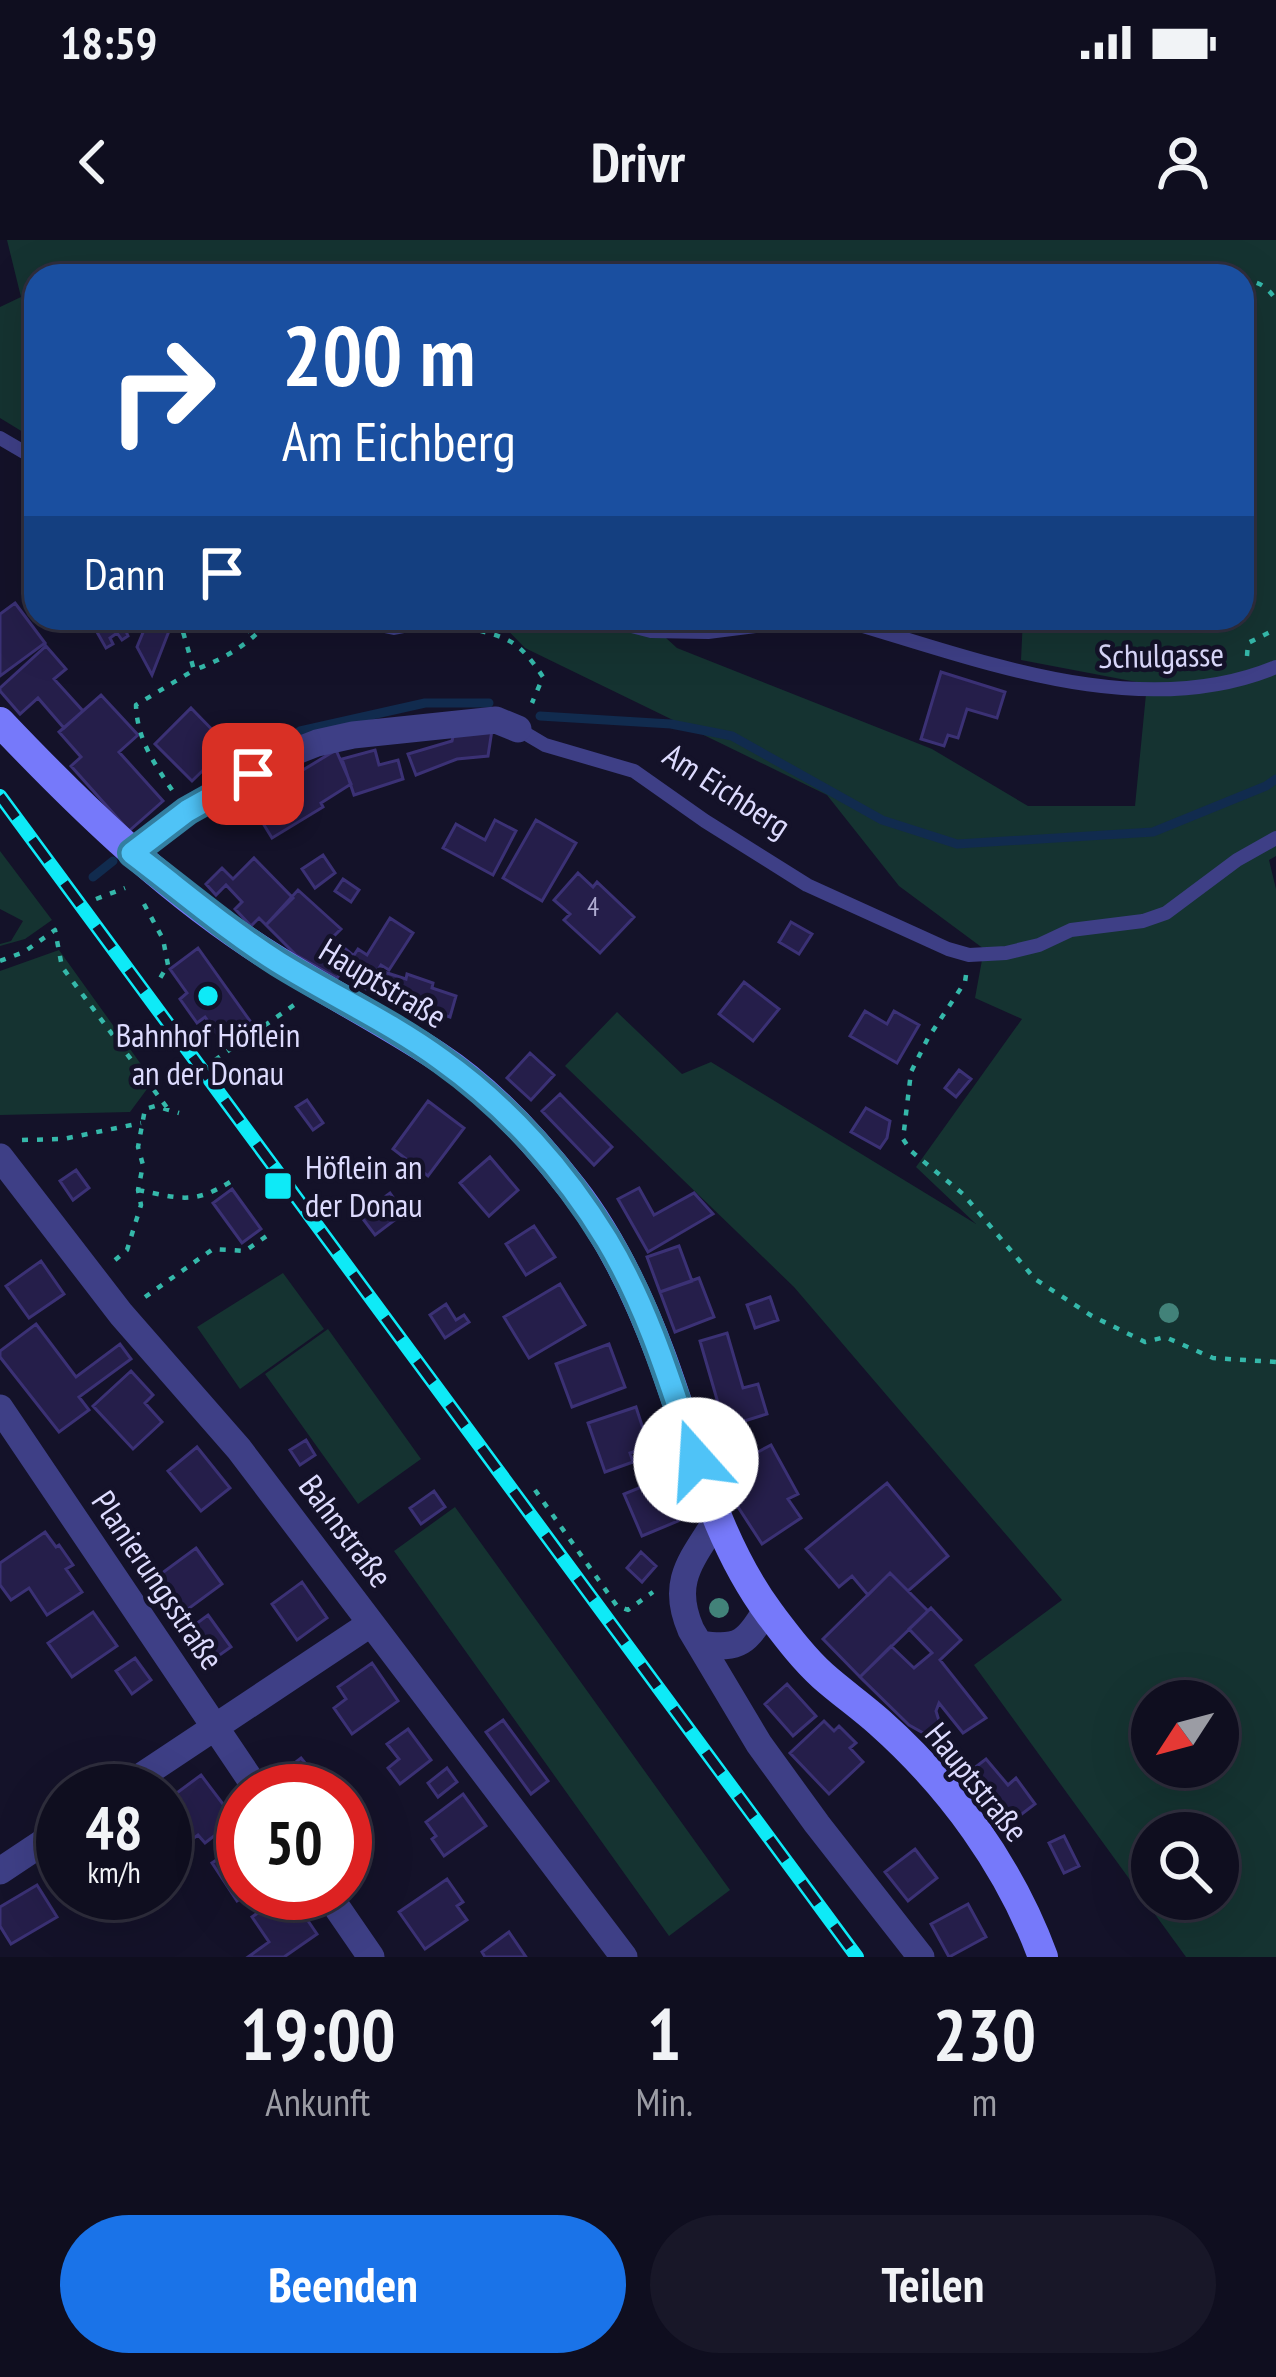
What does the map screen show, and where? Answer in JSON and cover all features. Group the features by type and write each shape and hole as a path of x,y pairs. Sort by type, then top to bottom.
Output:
{"main road":[{"name":"Hauptstraße","path":"0,722 132,853 197,906 319,987 439,1058 480,1089 539,1148 574,1191 633,1286 732,1555 766,1609 820,1673 880,1723 966,1815 1028,1914 1043,1957"}],"street":[{"name":"Am Eichberg","path":"132,853 187,811 286,755 317,743 496,720 518,730"},
{"name":"Bahnstraße","path":"10,1148 12,1197 92,1279 239,1449 624,1957"},
{"name":"Planierungsstraße","path":"0,1408 239,1764"},
{"path":"716,1521 690,1562 680,1593 691,1630 759,1744 921,1957"},
{"path":"701,1645 723,1648 743,1642 766,1609"},
{"path":"159,1764 370,1624"},
{"path":"0,1871 36,1847"},
{"path":"346,1920 371,1957"}],"lane":[{"path":"647,630 725,630"},
{"name":"Schulgasse","path":"879,630 1054,679 1133,688 1225,683 1276,667"},
{"name":"Am Eichberg","path":"518,730 545,745 634,771 807,885 969,955 1006,953 1040,945 1071,930 1143,921 1166,913 1237,860 1276,838"}],"path":[{"path":"182,630 194,670"},
{"path":"248,630 256,637"},
{"path":"176,794 142,740 136,705 262,630"},
{"path":"482,630 511,638 543,677 518,730"},
{"path":"143,903 163,940 168,964 159,980"},
{"path":"0,961 55,930 62,967 167,1109"},
{"path":"969,955 965,982 911,1072 903,1138 911,1151 963,1194 1035,1279 1092,1316 1145,1342 1165,1336 1213,1358 1276,1362"},
{"path":"215,1060 319,987"},
{"path":"92,1279 127,1250 141,1205 138,1190 143,1165 138,1147 145,1109 155,1106 179,1113"},
{"path":"10,1148 141,1123"},
{"path":"138,1190 206,1197 230,1182"},
{"path":"121,1314 213,1250 245,1251 268,1235"},
{"path":"536,1490 617,1606 628,1610 690,1562"}],"green space":[{"path":"7,240 1276,240 1276,856 1269,860 1276,889 1276,1957 1186,1957 1159,1920 1239,1920 1239,1812 1131,1812 1131,1881 974,1665 1062,1600 794,1287 565,1066 617,1012 682,1074 711,1062 976,1224 916,1167 1022,1019 975,998 984,949 899,886 827,795 525,648 508,630 657,630 677,648 932,749 1028,806 1135,806 1147,684 1021,660 1022,630 1254,630 1254,264 24,264 24,433 0,418 0,307 21,297"},
{"path":"0,851 52,920 25,939 0,946 11,941 23,921 0,909"},
{"path":"59,950 153,1081 130,1112 0,1115 0,971"},
{"path":"283,1273 324,1329 240,1389 197,1327"},
{"path":"328,1329 421,1459 358,1504 265,1374"},
{"path":"455,1507 730,1890 669,1936 394,1551"}],"building":[{"path":"15,603 24,615 24,630 35,630 45,643 0,676 0,614"},
{"path":"96,630 125,630 128,636 122,640 117,633 106,648"},
{"path":"144,630 169,630 152,675 137,647"},
{"path":"46,646 66,669 54,679 83,711 64,728 38,698 20,714 0,691"},
{"path":"941,672 1005,692 997,718 967,709 958,738 948,735 944,746 921,739"},
{"path":"101,695 138,735 119,752 163,801 129,831 71,766 81,757 59,732"},
{"path":"191,708 228,746 192,781 155,744"},
{"path":"263,729 286,732 247,760 238,750"},
{"path":"492,730 488,756 457,759 416,775 408,754 452,741 454,733"},
{"path":"336,750 351,784 272,838 250,802"},
{"path":"375,750 379,765 398,760 403,779 354,795 342,759"},
{"path":"495,820 516,831 493,875 443,848 456,824 485,840"},
{"path":"536,820 576,843 542,901 503,878"},
{"path":"323,855 335,873 315,888 302,869"},
{"path":"254,858 293,898 266,925 259,918 251,926 235,909 242,902 226,885 216,895 206,884 222,868 233,879"},
{"path":"578,873 593,887 597,882 634,917 600,953 564,920 570,914 554,900"},
{"path":"343,879 359,890 351,902 335,891"},
{"path":"298,890 341,929 332,938 353,955 337,978 296,955 266,925"},
{"path":"390,918 413,933 389,970 381,965 366,989 342,973 358,949 367,955"},
{"path":"791,922 812,934 799,954 779,942"},
{"name":"Bahnhof Höflein an der Donau","path":"198,948 250,1021 222,1041 205,1017 197,1023 180,999 187,993 170,969"},
{"path":"378,970 406,979 407,974 456,996 450,1017 420,1007 418,1013 392,1005 395,997 372,989"},
{"path":"744,982 779,1009 753,1041 719,1014"},
{"path":"865,1011 887,1024 894,1011 919,1025 897,1063 850,1036"},
{"path":"530,1053 554,1075 531,1100 507,1078"},
{"path":"959,1070 971,1079 956,1097 945,1088"},
{"path":"560,1094 612,1147 594,1165 542,1111"},
{"path":"307,1100 323,1123 313,1130 296,1107"},
{"path":"428,1101 464,1128 428,1176 393,1149"},
{"path":"866,1108 890,1121 880,1148 851,1132"},
{"path":"490,1157 518,1190 489,1216 460,1183"},
{"path":"76,1170 89,1188 73,1200 60,1181"},
{"path":"639,1188 654,1215 694,1193 713,1214 648,1252 618,1199"},
{"path":"232,1189 261,1229 242,1243 213,1203"},
{"path":"390,1193 404,1213 375,1235 360,1215"},
{"path":"534,1226 555,1257 526,1275 506,1244"},
{"path":"679,1246 692,1281 660,1292 647,1257"},
{"path":"41,1261 64,1294 29,1318 6,1286"},
{"path":"699,1278 714,1317 675,1332 660,1292"},
{"path":"560,1284 585,1325 529,1358 504,1317"},
{"path":"770,1297 778,1320 755,1328 747,1305"},
{"path":"446,1304 456,1320 464,1315 469,1322 445,1338 430,1315"},
{"path":"36,1324 76,1377 120,1344 131,1359 79,1397 89,1410 59,1432 0,1357 0,1351"},
{"path":"727,1333 743,1388 758,1384 767,1414 725,1427 700,1341"},
{"path":"609,1344 625,1387 572,1407 556,1364"},
{"path":"131,1371 153,1395 145,1403 162,1422 133,1449 93,1406"},
{"path":"636,1407 649,1447 630,1453 633,1462 605,1472 588,1423"},
{"path":"306,1440 315,1455 300,1465 290,1450"},
{"path":"771,1445 798,1494 788,1499 801,1518 762,1544 727,1490 751,1475 743,1460"},
{"path":"197,1447 230,1488 201,1511 168,1471"},
{"path":"661,1479 678,1521 642,1536 624,1494"},
{"path":"887,1483 948,1556 908,1591 890,1573 868,1595 852,1576 839,1587 806,1549"},
{"path":"434,1491 445,1507 421,1524 410,1508"},
{"path":"45,1532 73,1565 66,1569 82,1592 47,1615 29,1588 11,1600 0,1585 0,1563"},
{"path":"196,1548 222,1584 184,1612 158,1576"},
{"path":"641,1552 656,1566 642,1582 627,1568"},
{"path":"890,1573 928,1611 860,1677 823,1639"},
{"path":"302,1582 327,1618 297,1640 272,1604"},
{"path":"931,1608 961,1640 940,1660 986,1718 963,1733 939,1703 940,1724 925,1734 909,1725 860,1677 891,1646 914,1668 932,1653 909,1629"},
{"path":"93,1612 117,1646 72,1677 48,1643"},
{"path":"208,1615 231,1647 204,1666 181,1635"},
{"path":"135,1658 151,1680 132,1694 116,1671"},
{"path":"372,1663 398,1701 352,1734 334,1708 346,1699 338,1687"},
{"path":"787,1684 816,1716 793,1736 765,1704"},
{"path":"503,1720 548,1781 531,1794 486,1732"},
{"path":"824,1721 834,1731 839,1726 856,1743 850,1748 863,1762 829,1794 790,1753"},
{"path":"408,1729 431,1760 400,1784 388,1768 399,1759 387,1744"},
{"path":"986,1759 1008,1785 1016,1778 1035,1804 1006,1826 996,1814 991,1817 965,1775"},
{"path":"447,1768 457,1782 438,1797 428,1783"},
{"path":"201,1775 216,1795 216,1835 205,1843 198,1835 192,1839 192,1782"},
{"path":"463,1794 486,1826 444,1856 426,1822"},
{"path":"1064,1836 1079,1866 1064,1873 1049,1843"},
{"path":"915,1849 937,1878 908,1901 885,1872"},
{"path":"447,1879 463,1902 457,1906 467,1920 425,1949 399,1912"},
{"path":"36,1886 36,1920 52,1920 11,1944 0,1926 0,1907"},
{"path":"968,1904 986,1937 949,1957 931,1924"},
{"path":"254,1920 307,1920 317,1934 284,1957 248,1957 269,1942"},
{"path":"509,1932 526,1957 485,1957 482,1952"}],"waterway":[{"path":"274,747 300,731 425,703 489,703"},
{"path":"540,716 671,724 732,736 882,820 957,844 1153,832 1276,779"},
{"path":"93,877 113,861"}],"railway":[{"path":"0,796 857,1957"}],"place":[{"name":"Bahnhof Höflein an der Donau","path":"208,996"},
{"name":"Höflein an der Donau","path":"278,1186"}],"route":[{"path":"253,774 187,811 132,853 250,944 439,1058 480,1089 539,1148 574,1191 633,1286 696,1460"}]}
